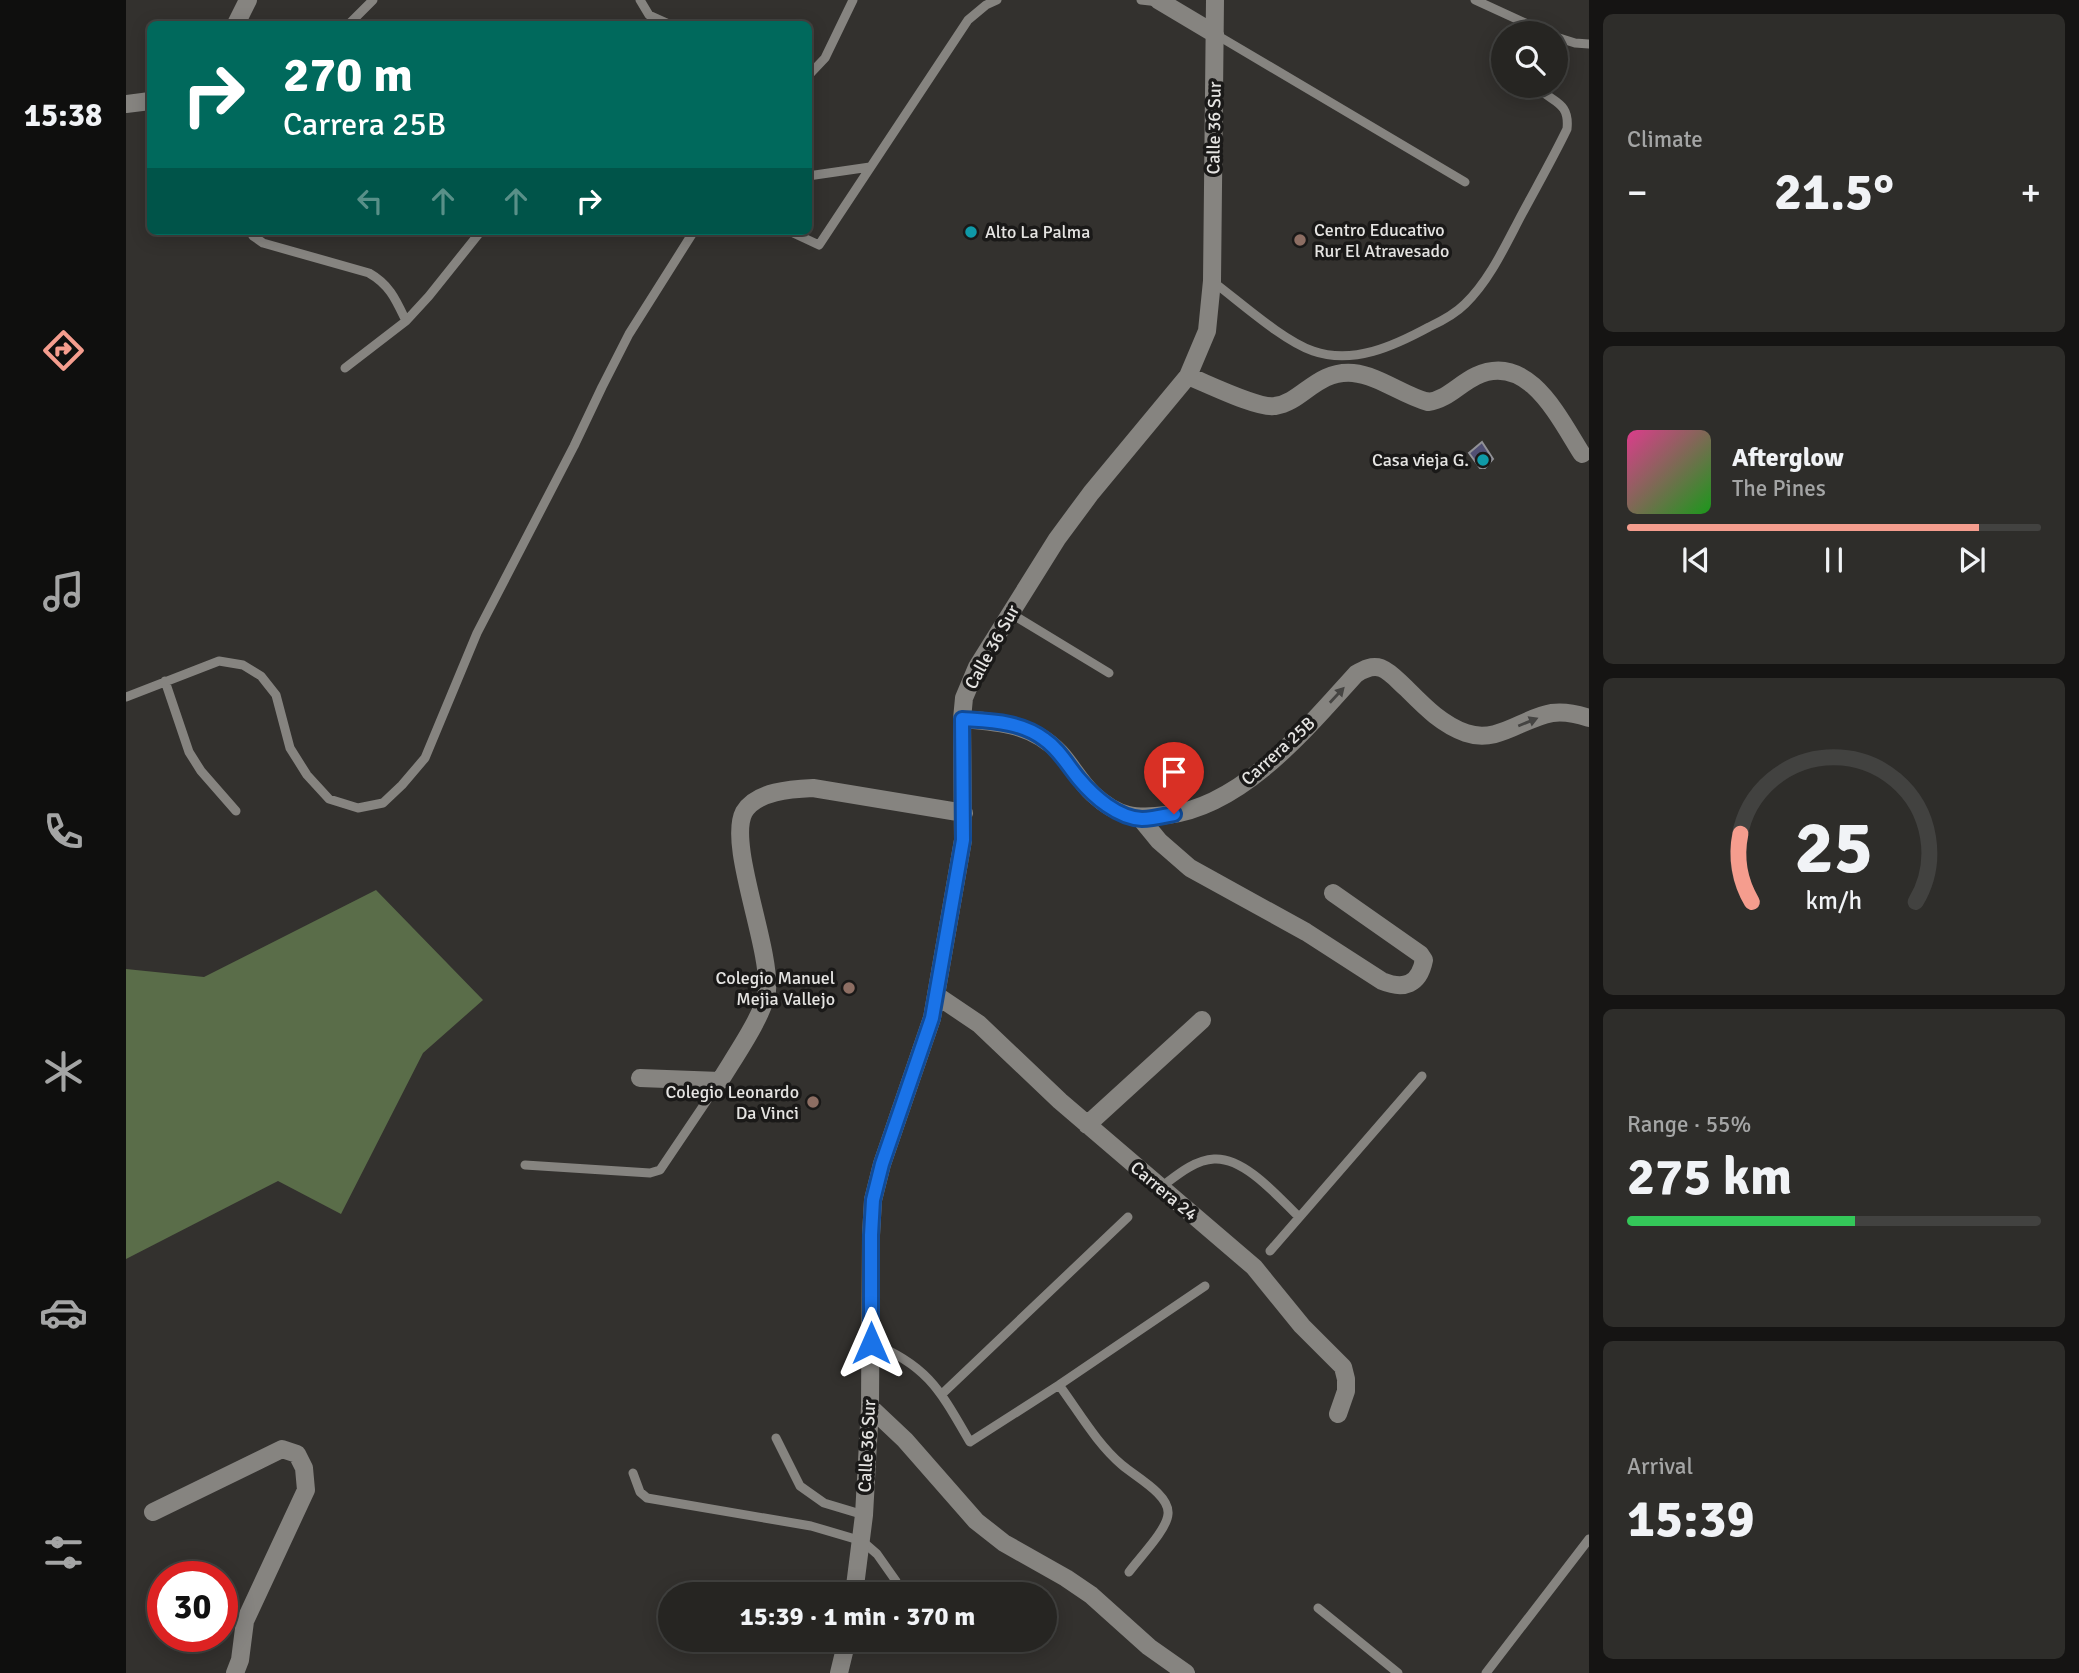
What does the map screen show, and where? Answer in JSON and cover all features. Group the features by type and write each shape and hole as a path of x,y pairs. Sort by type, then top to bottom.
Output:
{"street":[{"path":"238,21 248,0"},
{"name":"Calle 36 Sur","path":"856,1582 862,1541 870,1407 873,1200 882,1164 932,1018 963,840 962,719 968,684 1057,539 1091,493 1188,376 1207,331 1212,281 1215,0"},
{"path":"1153,1 1215,34"},
{"path":"126,104 147,102"},
{"path":"1188,376 1257,403 1274,406 1336,374 1367,376 1429,402 1438,400 1469,379 1490,370 1512,372 1546,399 1582,454"},
{"name":"Carrera 25B","path":"1141,819 1204,806 1235,789 1259,771 1356,674 1367,668 1379,667 1391,674 1428,710 1448,725 1469,734 1507,732 1525,722 1553,713 1574,713 1589,718"},
{"path":"962,719 1003,722 1027,729 1045,739 1094,796 1119,813 1141,819 1174,856 1190,868 1306,932 1382,981 1394,986 1405,986 1415,980 1424,960 1420,954 1333,893"},
{"path":"640,1078 720,1081 754,1024 767,993 766,964 740,838 745,811 753,803 792,789 813,788 964,813"},
{"name":"Carrera 24","path":"936,995 979,1024 1087,1125 1254,1267 1302,1326 1343,1367 1346,1391 1338,1414"},
{"path":"1087,1125 1202,1020"},
{"path":"870,1407 905,1440 976,1521 1004,1543 1091,1595 1150,1647 1186,1673"},
{"path":"153,1511 282,1449 297,1454 304,1468 306,1490 245,1621 240,1660 235,1673"},
{"path":"839,1673 844,1652"}],"lane":[{"path":"352,21 373,0"},
{"path":"640,0 649,15 662,21"},
{"path":"812,72 825,58 853,0"},
{"path":"798,235 819,245 968,20 986,5 997,0"},
{"path":"1475,0 1520,21"},
{"path":"1215,34 1465,183"},
{"path":"1568,41 1589,44"},
{"path":"1212,281 1299,345 1316,352 1368,354 1391,347 1446,318 1464,306 1490,271 1567,129 1568,117 1565,109 1551,98"},
{"path":"812,175 870,167"},
{"path":"252,235 263,243 369,273 382,280 391,290 406,321"},
{"path":"345,368 406,321 478,235"},
{"path":"126,697 219,661 243,665 261,676 276,695 290,748 307,775 329,799 358,808 383,803 425,758 477,633 629,334 691,235"},
{"path":"1010,613 1110,673"},
{"path":"165,681 189,752 201,771 236,811"},
{"path":"1270,1251 1422,1076"},
{"path":"525,1165 650,1173 660,1170 720,1081"},
{"path":"1159,1188 1188,1168 1214,1159 1232,1162 1248,1170 1299,1217"},
{"path":"942,1394 1128,1217"},
{"path":"871,1343 891,1351 919,1368 942,1394 970,1442 1205,1286"},
{"path":"1059,1385 1120,1464 1166,1500 1168,1510 1165,1525 1129,1572"},
{"path":"776,1438 800,1486 824,1503 864,1515"},
{"path":"633,1473 640,1492 647,1498 811,1526 862,1541 877,1553 896,1581"},
{"path":"1486,1673 1589,1539"},
{"path":"1318,1608 1398,1673"}],"green space":[{"path":"376,890 483,1000 423,1053 341,1214 278,1181 126,1259 126,969 204,977"}],"building":[{"name":"Casa vieja G.","path":"1482,442 1493,459 1485,468 1480,468 1469,453"}],"place":[{"name":"Alto La Palma","path":"971,232"},
{"name":"Centro Educativo Rur El Atravesado","path":"1300,240"},
{"name":"Casa vieja G.","path":"1483,460"},
{"name":"Colegio Manuel Mejia Vallejo","path":"849,988"},
{"name":"Colegio Leonardo Da Vinci","path":"813,1102"}],"route":[{"path":"871,1343 873,1200 882,1164 932,1018 963,840 962,719 1003,722 1027,729 1045,739 1094,796 1119,813 1141,819 1174,814"}]}
